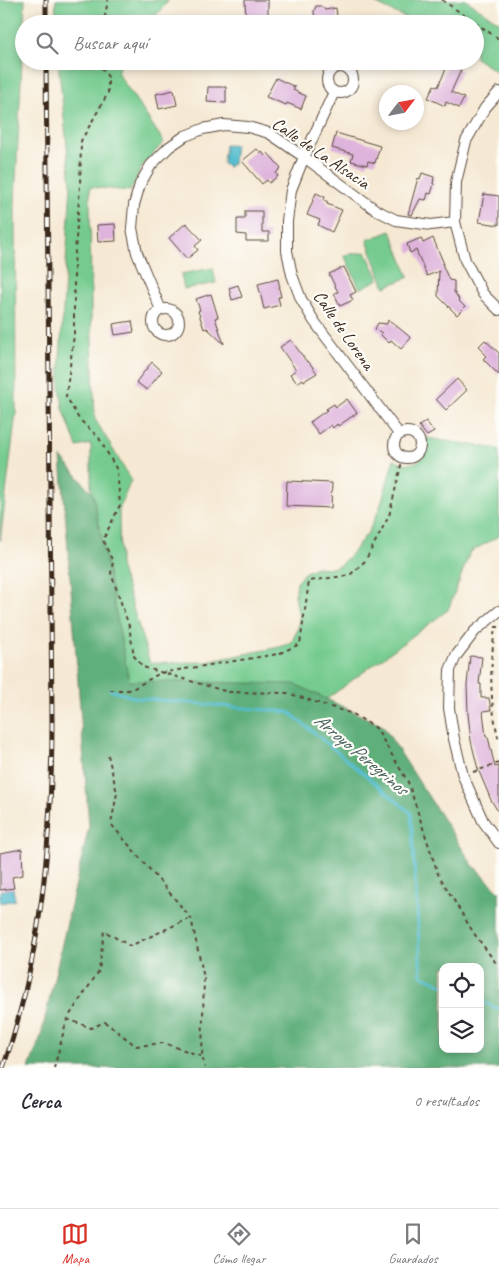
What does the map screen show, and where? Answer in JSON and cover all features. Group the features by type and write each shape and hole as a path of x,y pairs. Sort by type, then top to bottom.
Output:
{"street":[{"name":"Calle de Lorena","path":"334,92 304,156 291,190 287,221 287,251 292,276 301,299 314,322 399,434"},
{"path":"499,92 485,108 466,141 456,182 455,222 465,260 484,294 499,310"},
{"name":"Calle de La Alsacia","path":"161,310 137,252 132,228 134,206 140,184 151,165 169,147 185,136 203,129 224,125 248,126 268,133 304,156 376,210 396,220 431,225 455,222"},
{"path":"403,432 412,432 419,438 420,447 416,455 403,458 396,453 394,441 403,432"},
{"path":"499,611 475,632 456,656 450,670 449,708 463,776 483,821 499,843"}],"path":[{"path":"105,15 108,0"},
{"path":"442,0 464,15"},
{"path":"484,29 499,39"},
{"path":"103,70 108,77 108,93 81,141 80,186 74,265 74,335 66,396 78,419 99,438 117,470 120,505 103,540 113,562 111,573 129,626 134,656 143,668 228,692 287,693 353,714 376,728 408,782 438,874 473,932 496,963 499,963"},
{"path":"110,690 131,690 160,673 278,654 300,644 309,581 350,575 365,560 389,516 403,458"},
{"path":"499,627 495,627 491,657 493,714 499,741"},
{"path":"108,755 117,793 111,824 191,918 204,978 202,1056 205,1068"},
{"path":"463,776 499,763"},
{"path":"54,1068 67,1019 99,971 104,931 130,946 191,918"},
{"path":"67,1019 91,1028 105,1022 136,1046 164,1043 202,1056"}],"green space":[{"path":"0,0 25,0 24,15 15,15 15,70 22,70 15,200 16,413 0,541"},
{"path":"56,0 169,0 156,15 55,15"},
{"path":"368,0 466,0 499,22 499,73 484,64 484,15 400,15"},
{"path":"59,70 118,70 117,72 164,142 143,165 130,191 90,187 91,313 95,419 131,480 119,510 120,566 150,663 206,662 291,643 298,629 299,618 295,595 297,582 304,573 316,567 332,568 340,565 352,553 369,531 380,507 394,459 407,463 418,461 425,452 427,446 426,438 499,449 499,536 470,552 448,610 279,734 114,690 91,523 91,444 77,447 63,408 60,388 60,358 71,184"},
{"path":"391,231 409,277 385,287 367,240"},
{"path":"366,252 379,279 360,289 344,255"},
{"path":"213,268 216,283 184,289 181,274"},
{"path":"61,457 93,494 129,681 295,684 383,726 472,864 499,891 499,1068 29,1068 41,1036 89,826"}],"water":[{"path":"225,145 235,145 233,164 229,167 223,164"},
{"path":"13,888 15,900 0,903 0,891"}],"building":[{"path":"245,0 268,0 268,15 246,15"},
{"path":"316,6 321,6 325,10 336,8 337,15 314,15"},
{"path":"445,70 461,70 451,92 464,98 459,108 446,102 445,106 428,98 434,85 438,87"},
{"path":"276,78 295,87 293,90 306,96 301,109 266,97"},
{"path":"208,87 226,87 226,103 207,102"},
{"path":"174,90 177,105 159,109 156,94"},
{"path":"336,133 380,146 375,163 368,161 367,165 351,161 353,154 332,148"},
{"path":"257,149 265,156 268,153 281,168 276,173 278,176 269,183 267,180 262,184 242,161"},
{"path":"422,173 434,177 431,194 428,193 426,200 420,199 412,215 408,214 418,178 420,179"},
{"path":"316,193 325,197 324,200 328,202 327,204 342,210 332,232 318,225 320,220 307,215"},
{"path":"484,194 499,196 499,225 479,222"},
{"path":"245,211 262,211 262,232 269,232 269,241 246,241 246,235 237,234 237,219 245,219"},
{"path":"186,223 202,240 195,246 198,250 187,259 169,238"},
{"path":"115,224 116,241 98,242 97,225"},
{"path":"421,238 423,243 433,238 449,280 454,281 454,292 458,300 465,307 457,315 438,296 439,271 427,276 416,250 410,253 407,244"},
{"path":"344,267 356,292 350,295 353,300 340,306 334,293 338,292 329,274"},
{"path":"278,279 281,297 278,297 280,305 264,309 258,284"},
{"path":"238,285 242,297 232,300 229,288"},
{"path":"211,294 218,317 215,318 224,344 207,328 204,329 198,311 200,310 196,299"},
{"path":"388,320 411,338 401,349 391,340 389,343 381,335 382,333 375,329 378,323 387,324"},
{"path":"132,321 134,332 115,335 113,324"},
{"path":"291,340 317,373 297,383 290,374 296,370 280,347"},
{"path":"485,340 499,353 499,375 483,359 486,356 479,346"},
{"path":"152,362 162,371 147,390 136,382"},
{"path":"457,379 467,390 446,410 436,399"},
{"path":"347,399 357,413 338,426 337,424 333,428 331,425 319,434 310,422 334,404 336,407"},
{"path":"426,421 434,432 427,436 419,426"},
{"path":"287,481 332,483 331,508 286,506"},
{"path":"470,656 482,657 479,684 481,684 481,698 489,698 491,710 483,711 486,737 488,737 495,767 499,766 499,813 491,800 478,769 471,741 467,685"},
{"path":"22,849 23,875 12,877 14,888 0,890 0,853"}],"waterway":[{"name":"Arroyo Peregrinos","path":"110,690 136,698 289,712 411,813 421,975 439,983"},
{"name":"Arroyo Peregrinos","path":"484,1003 499,1009"}],"railway":[{"path":"46,0 46,15"},
{"path":"3,1068 16,1026 36,939 47,852 50,808 52,719 46,70"}]}
